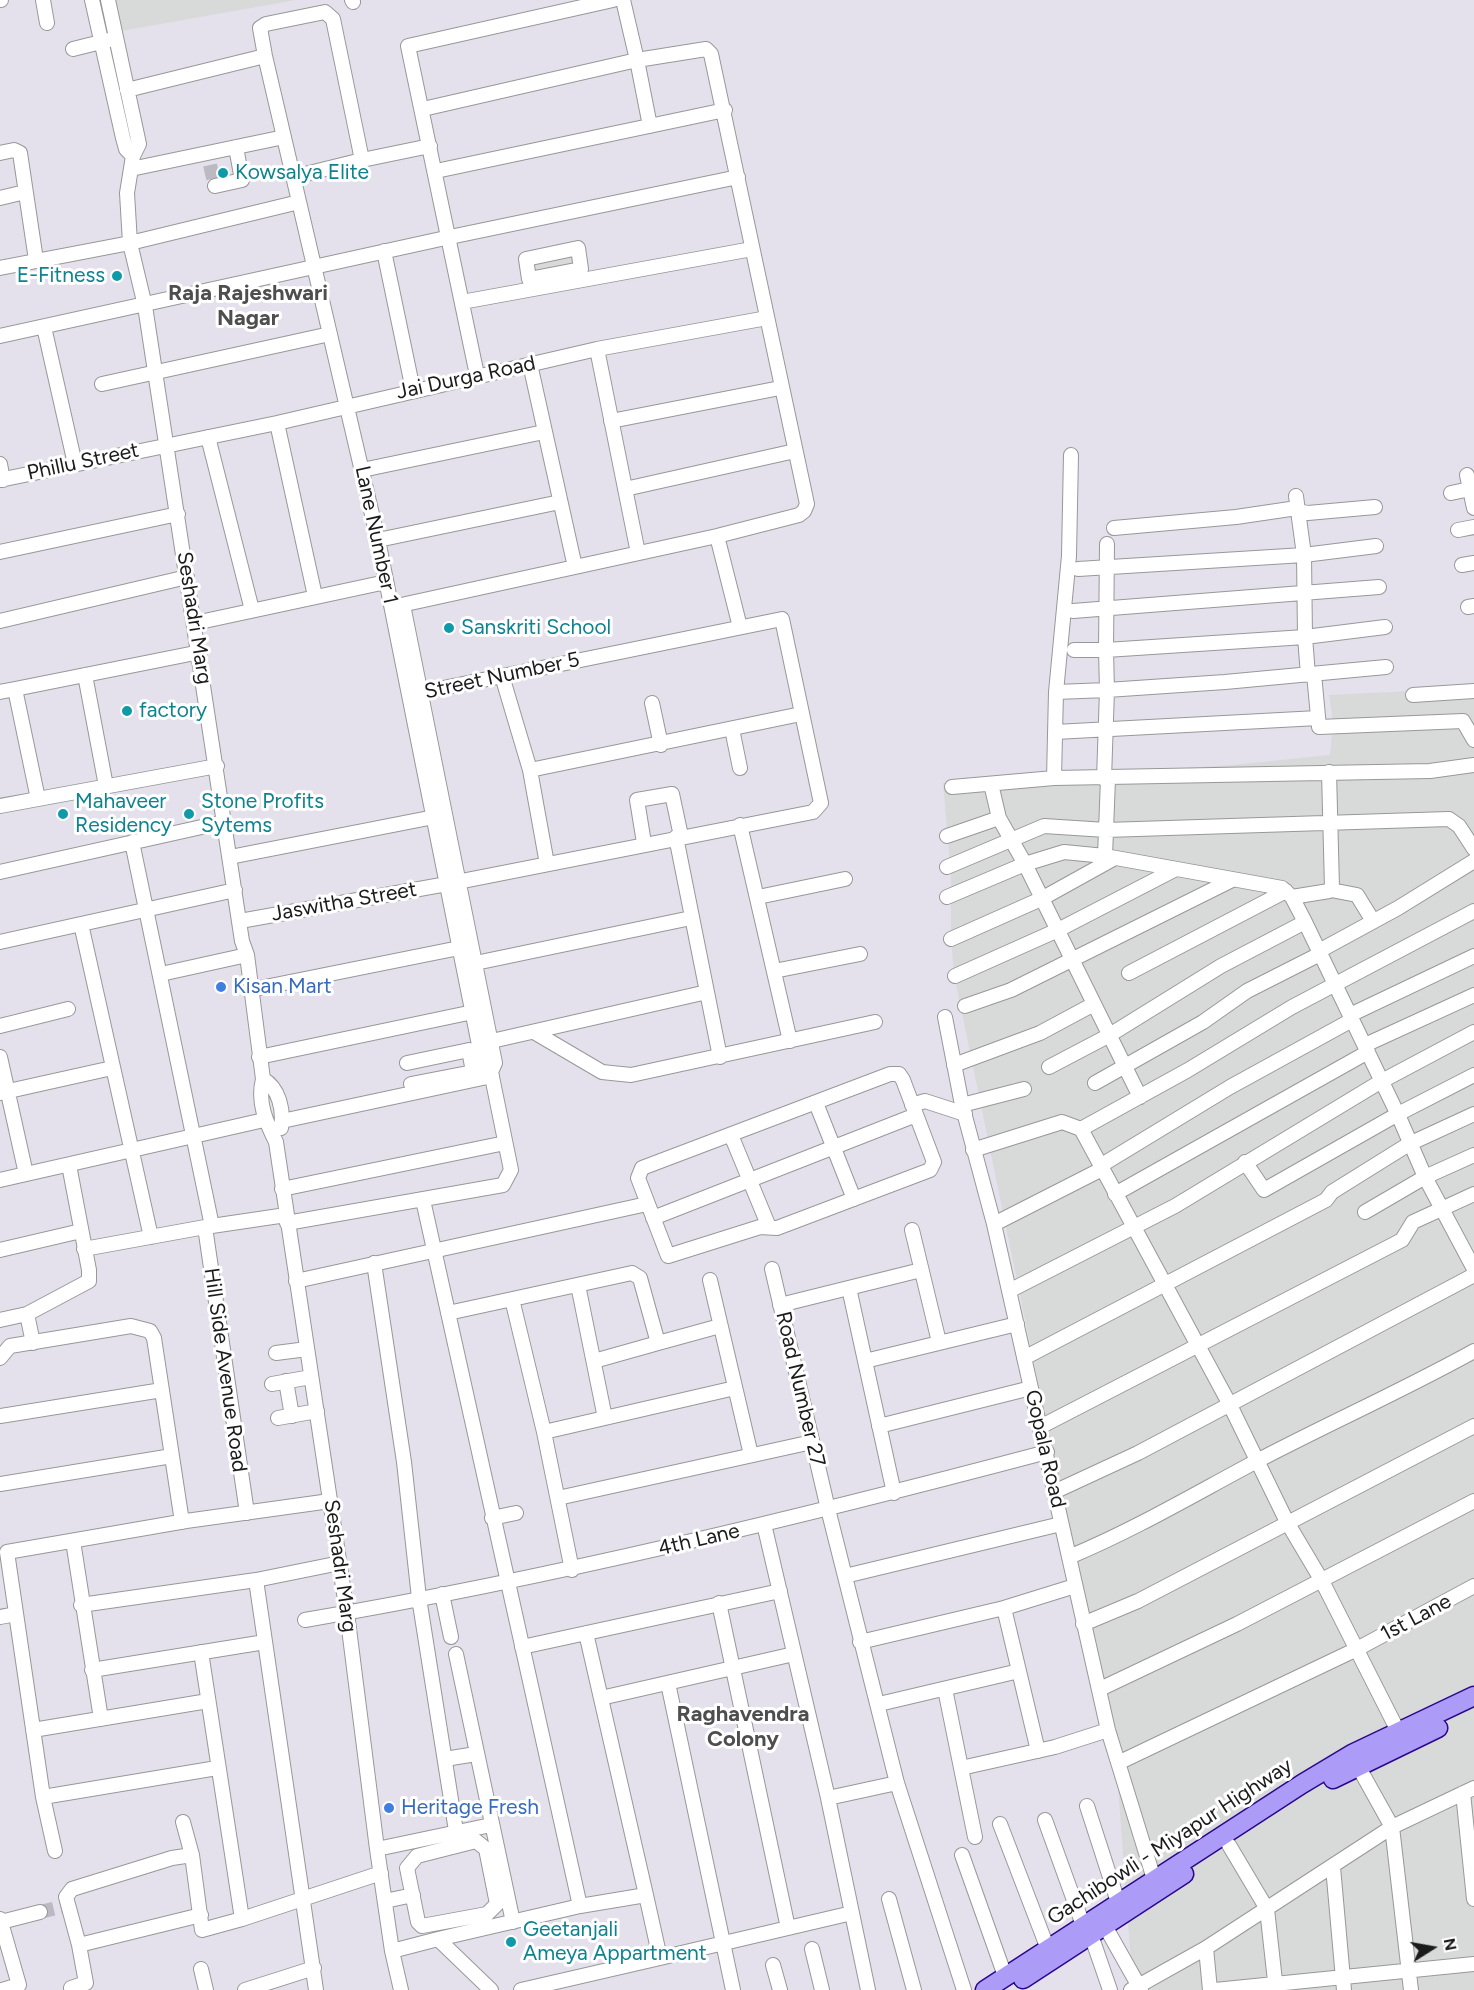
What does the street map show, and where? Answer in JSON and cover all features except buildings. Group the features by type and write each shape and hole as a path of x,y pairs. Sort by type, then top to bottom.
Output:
{"main road":[{"path":"1391,1742 1474,1696"},
{"path":"1391,1742 1474,1709"},
{"name":"Gachibowli - Miyapur Highway","path":"985,1990 1006,1983 1312,1791 1358,1766 1391,1742"},
{"name":"Gachibowli - Miyapur Highway","path":"1093,1928 1118,1902 1302,1784 1352,1754 1391,1742"}],"street":[{"path":"43,0 47,23"},
{"path":"92,0 123,138 132,163 209,159 284,137"},
{"name":"Seshadri Marg","path":"108,0 139,144 132,163 127,193 130,243 145,306 200,652 224,822 247,955 263,1079 260,1089 264,1120 276,1142 340,1563 377,1850 392,1951 401,1990"},
{"path":"477,375 450,237 408,46 613,0"},
{"path":"623,0 651,126"},
{"name":"Lane Number 1","path":"362,160 330,14 325,12 266,24 260,28 386,582 397,606 415,694"},
{"path":"73,49 115,38"},
{"path":"397,606 717,536 799,515 807,504 780,388 711,54 706,49 637,60 423,109"},
{"path":"127,90 265,56"},
{"path":"436,171 724,110"},
{"path":"293,177 430,146"},
{"path":"0,153 19,152 36,260"},
{"path":"215,186 242,180 232,152"},
{"path":"0,336 145,306 384,251 738,177"},
{"path":"0,198 25,192"},
{"path":"0,268 130,243 299,202"},
{"path":"540,283 529,279 526,259 578,248 583,267 574,276"},
{"path":"462,302 557,279 752,249"},
{"path":"384,251 413,390"},
{"name":"Jai Durga Road","path":"166,444 277,423 346,405 597,349 767,318"},
{"path":"44,327 75,464"},
{"path":"102,384 330,334"},
{"path":"597,349 638,553"},
{"path":"530,364 575,567"},
{"path":"611,422 780,388"},
{"path":"277,423 315,596"},
{"path":"362,470 544,432"},
{"path":"208,437 252,610"},
{"name":"Phillu Street","path":"2,480 166,444"},
{"path":"625,489 795,452"},
{"path":"1054,778 1056,692 1069,556 1071,455"},
{"path":"0,464 2,480"},
{"path":"1451,493 1471,484 1474,508"},
{"path":"378,540 560,502"},
{"path":"1297,505 1304,555 1305,637 1319,727 1463,721 1474,738"},
{"path":"1114,528 1236,517 1297,505 1308,513 1375,507"},
{"path":"0,552 178,514"},
{"path":"1458,530 1474,527"},
{"path":"717,536 740,627"},
{"path":"1107,544 1105,568 1106,830 1110,857"},
{"path":"1078,569 1304,555 1376,546"},
{"path":"0,621 187,578"},
{"path":"195,623 386,582"},
{"path":"1073,611 1305,595 1379,587"},
{"name":"Street Number 5","path":"415,694 782,619 801,714"},
{"path":"1074,650 1305,637 1385,627"},
{"path":"0,692 200,652"},
{"path":"1056,692 1311,675 1386,667"},
{"path":"85,675 106,786"},
{"path":"502,675 530,770 547,864"},
{"path":"15,689 38,799"},
{"path":"1413,695 1474,691"},
{"path":"415,694 434,818 453,882"},
{"path":"415,694 485,1043"},
{"path":"652,704 661,745"},
{"path":"530,770 661,745 707,740 732,729 801,714"},
{"name":"Jaswitha Street","path":"240,921 813,812 819,807 821,798 801,714"},
{"path":"1055,732 1318,717"},
{"path":"732,729 740,768"},
{"path":"952,786 1054,778 1106,779 1430,771 1474,765"},
{"path":"0,806 217,766"},
{"path":"1329,772 1332,824 1331,890"},
{"path":"991,784 999,818 1025,864 1140,1097"},
{"path":"644,843 637,800 671,793 691,918 720,1057"},
{"path":"230,856 434,818"},
{"path":"947,836 999,818"},
{"path":"947,867 1044,826 1106,830 1449,819 1459,826 1474,849"},
{"path":"0,872 224,822"},
{"path":"740,825 790,1041"},
{"name":"Hill Side Avenue Road","path":"132,842 161,974 208,1226 247,1513"},
{"path":"947,897 1025,864 1064,852 1110,857 1277,886 1289,894 1320,952 1380,1082 1398,1114 1425,1177 1474,1269"},
{"path":"951,939 1041,899 1110,857"},
{"path":"1095,1083 1203,1022 1247,991 1320,952 1474,861"},
{"path":"955,976 1058,930 1176,869"},
{"path":"758,897 845,879"},
{"path":"964,1006 1011,990 1232,880"},
{"path":"0,942 235,890"},
{"path":"1129,973 1289,894 1331,890 1357,895 1373,921"},
{"path":"1081,1129 1335,984 1474,911"},
{"path":"469,965 691,918"},
{"path":"1049,1067 1108,1036 1221,966 1305,922"},
{"path":"81,924 151,1237"},
{"path":"250,990 465,947"},
{"path":"774,971 860,954"},
{"path":"161,974 247,955"},
{"path":"994,1224 1101,1167 1230,1087 1351,1018 1474,956"},
{"path":"84,1250 208,1226 287,1219 423,1200 503,1185 511,1170 492,1074 495,1063 473,1012 469,965"},
{"path":"485,1043 707,992"},
{"path":"1115,1194 1366,1049 1474,995"},
{"path":"954,1065 1040,1033 1094,1004"},
{"path":"0,1026 68,1009"},
{"path":"259,1057 473,1012"},
{"name":"Gopala Road","path":"945,1017 973,1150 994,1224 1056,1491 1061,1524 1108,1730 1120,1762 1124,1786 1154,1879"},
{"path":"534,1032 602,1072 631,1075 874,1022"},
{"path":"1009,1290 1175,1206 1380,1082 1474,1032"},
{"path":"407,1063 471,1052 474,1071 439,1083 411,1084"},
{"path":"0,1057 4,1092 26,1174"},
{"path":"434,1057 439,1083"},
{"path":"4,1092 112,1068"},
{"path":"894,1073 903,1080 932,1156 933,1167 926,1172 777,1228 760,1227 672,1257 666,1253 638,1178 642,1168 816,1103 894,1073"},
{"path":"282,1121 439,1083 492,1074"},
{"path":"1245,1162 1264,1190 1398,1114 1474,1075"},
{"name":"Seshadri Marg","path":"263,1079 273,1085 282,1121 276,1142"},
{"path":"296,1281 434,1250 650,1211 749,1180 916,1114 931,1117 937,1106 964,1110 1024,1089"},
{"path":"816,1103 854,1199"},
{"path":"1024,1358 1326,1200 1332,1192 1409,1144 1474,1114"},
{"path":"0,1180 132,1152 264,1120"},
{"path":"973,1150 1062,1122 1081,1129 1228,1403 1287,1522 1322,1581 1357,1649 1391,1742"},
{"path":"731,1135 769,1227"},
{"path":"282,1189 506,1143"},
{"path":"1365,1212 1425,1177 1474,1155"},
{"path":"0,1320 27,1314 89,1281 69,1165"},
{"path":"1040,1427 1402,1240 1413,1222 1474,1194"},
{"path":"423,1200 580,1906"},
{"path":"912,1230 939,1342"},
{"path":"0,1250 81,1231"},
{"path":"1461,1241 1474,1234"},
{"path":"374,1263 404,1462 419,1598 456,1831"},
{"name":"Road Number 27","path":"772,1269 860,1642 879,1704 897,1783 964,1990"},
{"path":"780,1305 921,1270"},
{"path":"448,1313 637,1274 658,1343"},
{"path":"1056,1491 1138,1453 1228,1403 1474,1275"},
{"path":"710,1280 751,1455"},
{"path":"578,1285 605,1418"},
{"path":"849,1288 894,1493"},
{"path":"512,1299 544,1432 572,1569"},
{"path":"27,1314 33,1343"},
{"path":"865,1361 1017,1324"},
{"path":"0,1358 10,1346 131,1326 142,1327 154,1338 182,1522"},
{"path":"594,1361 720,1326"},
{"path":"276,1353 307,1348"},
{"path":"1069,1557 1169,1511 1256,1462 1400,1392 1474,1351"},
{"path":"272,1384 311,1377"},
{"path":"286,1381 285,1417 317,1411"},
{"path":"544,1432 735,1388"},
{"path":"879,1426 1031,1388"},
{"path":"0,1416 162,1390"},
{"path":"1083,1624 1138,1601 1474,1426"},
{"path":"558,1498 812,1442"},
{"name":"4th Lane","path":"305,1620 572,1569 894,1493 1047,1452"},
{"path":"0,1484 172,1456"},
{"path":"55,1851 43,1797 16,1614 4,1552 182,1522 330,1501"},
{"path":"1100,1689 1322,1581 1474,1502"},
{"path":"492,1518 516,1513"},
{"path":"764,1524 828,1798 868,1990"},
{"path":"845,1576 1061,1524"},
{"path":"72,1541 100,1719"},
{"path":"81,1605 256,1580 340,1563"},
{"path":"256,1580 316,1990"},
{"path":"860,1642 1004,1608 1075,1586"},
{"name":"1st Lane","path":"1120,1762 1357,1649 1474,1586"},
{"path":"522,1647 780,1591"},
{"path":"442,1594 451,1636"},
{"path":"719,1603 788,1928"},
{"path":"1004,1608 1038,1751"},
{"path":"0,1617 16,1614"},
{"path":"586,1633 660,1958"},
{"path":"92,1670 265,1642"},
{"path":"201,1652 242,1919"},
{"path":"456,1654 513,1922"},
{"path":"601,1698 794,1654"},
{"path":"879,1704 1019,1671"},
{"path":"668,1683 733,1990"},
{"path":"945,1689 975,1837"},
{"path":"33,1730 208,1701"},
{"path":"961,1768 1038,1751 1108,1730"},
{"path":"445,1759 476,1754"},
{"path":"1358,1766 1392,1827 1411,1990"},
{"path":"43,1797 218,1768"},
{"path":"828,1798 897,1783"},
{"path":"1093,1928 1137,1989 1206,1948 1392,1827 1469,1791 1474,1899"},
{"path":"1087,1806 1118,1902"},
{"path":"1045,1820 1093,1928 1110,1990"},
{"path":"183,1822 192,1855 204,1931 304,1901 381,1873"},
{"path":"1000,1824 1050,1954"},
{"path":"377,1850 491,1825"},
{"path":"477,1841 483,1844 497,1904 487,1914 422,1926 418,1922 413,1895 407,1868 417,1856 477,1841"},
{"path":"1229,1845 1267,1909 1276,1987"},
{"path":"71,1988 86,1983 79,1945 65,1906 66,1897 72,1888 172,1858 192,1855"},
{"path":"962,1856 1006,1983"},
{"path":"1333,1867 1344,1984"},
{"path":"385,1901 413,1895"},
{"path":"392,1951 580,1906 646,1895"},
{"path":"889,1899 914,1990"},
{"path":"2,1990 19,1985 1,1922 40,1912"},
{"path":"521,1990 852,1913"},
{"path":"79,1945 201,1915"},
{"path":"438,1939 491,1990"},
{"path":"1206,1948 1210,1990"},
{"path":"812,1949 822,1990"},
{"path":"1215,1990 1344,1984 1409,1971 1474,1964"},
{"path":"773,1965 780,1990"},
{"path":"245,1990 314,1968"},
{"path":"201,1969 206,1990"}],"shaded area":[{"path":"115,0 296,0 121,31"},
{"path":"576,250 580,268 530,278 527,260"},
{"path":"1474,688 1474,1990 1133,1990 1117,1772 1066,1521 1062,1489 1052,1451 954,974 951,939 951,876 943,783 1232,765 1330,755 1333,721 1329,695"}],"tunnel":[{"path":"210,165 215,186"},
{"path":"40,1912 61,1907"}],"place":[{"name":"Kowsalya Elite","path":"223,173"},
{"name":"E-Fitness","path":"117,276"},
{"name":"Sanskriti School","path":"449,628"},
{"name":"factory","path":"127,711"},
{"name":"Mahaveer Residency","path":"63,814"},
{"name":"Stone Profits Sytems","path":"189,814"},
{"name":"Kisan Mart","path":"221,987"},
{"name":"Heritage Fresh","path":"389,1808"},
{"name":"Geetanjali Ameya Appartment","path":"511,1942"}],"district":[{"name":"Raja Rajeshwari Nagar","path":"248,306"},
{"name":"Raghavendra Colony","path":"743,1728"}]}
